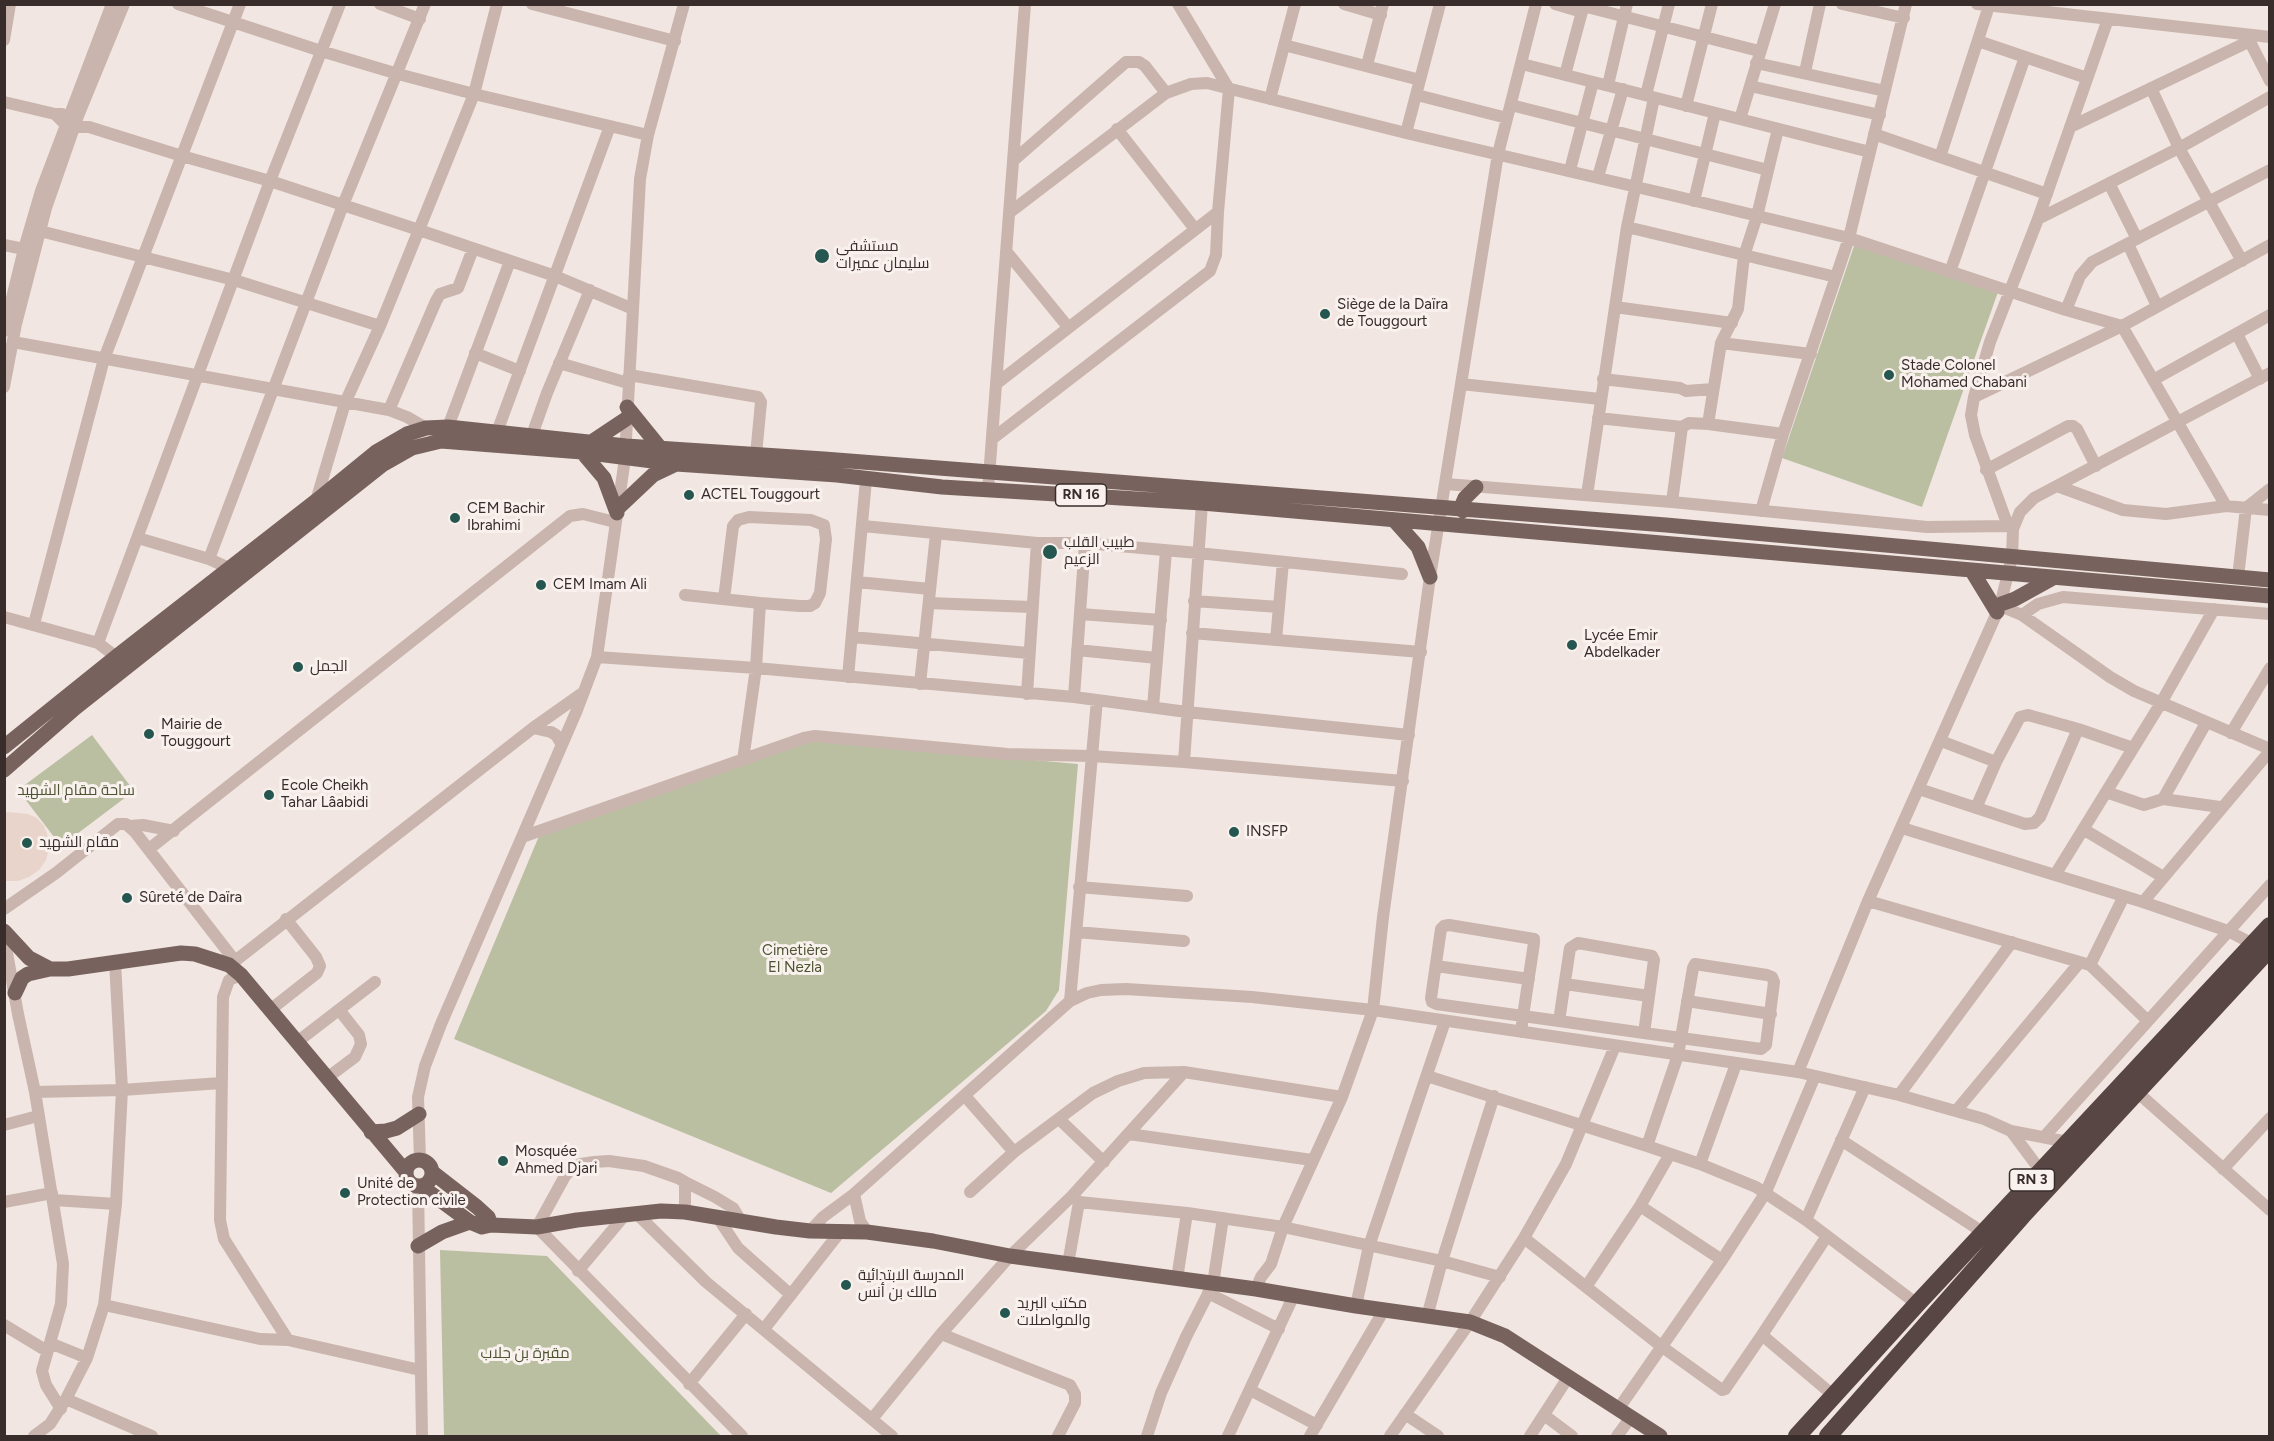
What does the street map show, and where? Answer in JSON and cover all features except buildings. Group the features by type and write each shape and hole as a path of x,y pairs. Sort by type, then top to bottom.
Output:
{"highway":[{"name":"RN 3","path":"1828,1437 2022,1216 2137,1092 2261,946 2270,926"},
{"name":"RN 3","path":"1797,1437 2040,1170 2261,946"}],"main road":[{"path":"662,449 626,413 587,447 604,478 617,514 653,475 676,464"},
{"name":"RN 16","path":"4,747 376,452 407,434 426,428 448,427 532,435 676,464 837,475 866,480 988,490 1202,503 1394,520 1441,516 1463,511 1666,525 2270,579"},
{"name":"RN 16","path":"4,770 75,708 266,555 382,465 412,448 441,441 587,447"},
{"name":"RN 16","path":"625,452 662,449 756,454 990,472 1972,571 2270,596"},
{"path":"1463,511 1465,498 1476,486"},
{"path":"1394,520 1418,547 1430,577"},
{"path":"1972,571 1999,607 2053,578"},
{"path":"4,931 29,958 50,969"},
{"path":"15,993 22,978 28,974 50,969 181,953 195,954 235,967 406,1172 410,1182 470,1222 482,1227 491,1225 537,1227 631,1214 661,1211 685,1212 810,1231 867,1232 933,1241 1010,1256 1177,1279 1211,1288 1263,1290 1470,1322 1505,1336 1625,1412 1660,1437"},
{"path":"371,1132 397,1128 419,1114"},
{"path":"406,1172 412,1162 420,1160 428,1164 432,1172 488,1217 491,1225"},
{"path":"419,1186 428,1182 432,1172"},
{"path":"418,1246 442,1232 470,1222"}],"street":[{"path":"4,40 10,4"},
{"path":"4,387 40,231 72,120 112,4"},
{"path":"4,331 8,298 48,170 124,4"},
{"path":"178,4 398,74 648,135"},
{"path":"34,624 104,359 240,4"},
{"path":"98,643 200,375 270,181 340,4"},
{"path":"380,4 420,19"},
{"path":"209,559 343,206 425,4"},
{"path":"316,501 345,403 380,326 474,94 497,4"},
{"path":"532,4 675,40"},
{"path":"420,1160 419,1090 431,1050 585,692 597,657 625,452 640,179 648,135 684,4"},
{"path":"988,490 1025,4"},
{"path":"992,439 1210,271 1216,255 1229,89 1178,4"},
{"path":"1270,99 1295,4"},
{"path":"1344,4 1382,10 1367,65"},
{"path":"1406,133 1440,4"},
{"path":"1263,1290 1283,1227 1341,1097 1373,1010 1384,905 1430,577 1498,154 1536,4"},
{"path":"1555,4 1626,10 1664,26 1704,36 1804,72 1885,91"},
{"path":"1587,495 1627,227 1669,4"},
{"path":"1686,106 1712,4"},
{"path":"1740,119 1775,4"},
{"path":"1804,72 1820,4"},
{"path":"1842,4 1904,18"},
{"path":"1761,511 1783,434 1849,238 1906,4"},
{"path":"1940,157 1978,41 1983,5 2248,38 2270,37"},
{"path":"1565,75 1583,7"},
{"path":"1608,85 1626,10"},
{"path":"1798,1072 1869,901 1999,607 2012,557 2010,527 1986,470 1975,435 1971,415 1974,397 1990,342 2038,219 2108,19"},
{"path":"2248,38 2270,81"},
{"path":"2070,127 2248,38"},
{"path":"1978,41 2087,78"},
{"path":"1284,45 1367,65 1420,81"},
{"path":"1950,272 2025,57"},
{"path":"1014,160 1126,62 1139,62 1145,66 1166,93"},
{"path":"1522,64 1870,152"},
{"path":"1570,171 1593,82"},
{"path":"1009,213 1166,93 1191,84 1207,83 1406,133 1598,177 1849,238 2066,310 2122,326 2176,424 2226,506"},
{"path":"1750,86 1880,115"},
{"path":"2151,88 2179,148 2242,261"},
{"path":"1598,177 1623,89"},
{"path":"1417,95 1507,118"},
{"path":"2038,219 2179,148 2270,97"},
{"path":"4,102 55,114 89,127 270,181 419,230 555,276 633,309"},
{"path":"1511,105 1768,170"},
{"path":"1694,201 1715,113"},
{"path":"497,432 610,126"},
{"path":"1117,129 1195,229"},
{"path":"1708,424 1721,343 1738,309 1744,256 1757,216 1778,129"},
{"path":"1874,134 2047,194"},
{"path":"2066,310 2086,267 2270,170"},
{"path":"2109,183 2157,306"},
{"path":"996,384 1218,212"},
{"path":"1627,227 1836,277"},
{"path":"40,231 234,280 380,326"},
{"path":"4,245 24,249"},
{"path":"1974,397 2122,326 2270,245"},
{"path":"389,410 436,301 440,294 458,288 473,249"},
{"path":"1006,251 1068,327"},
{"path":"448,427 510,261"},
{"path":"532,435 590,290"},
{"path":"1615,307 1732,323"},
{"path":"2153,380 2270,315"},
{"path":"2010,527 2020,512 2034,498 2265,376 2237,334"},
{"path":"13,342 389,410 426,428"},
{"path":"1721,343 1811,354"},
{"path":"475,353 520,371"},
{"path":"560,363 629,379 758,397 761,402 756,454"},
{"path":"1603,379 1680,388 1686,391 1713,389"},
{"path":"1461,384 1600,399"},
{"path":"1598,418 1682,427 1689,423 1708,424 1783,434"},
{"path":"1986,470 2068,426 2077,429 2096,465"},
{"path":"1672,502 1682,427"},
{"path":"848,677 866,480"},
{"path":"1446,484 1672,502 1927,527 2010,527"},
{"path":"2057,486 2123,510 2166,514 2226,506 2270,510"},
{"path":"2238,577 2246,508 2270,489"},
{"path":"1184,762 1202,503"},
{"path":"149,849 570,516 617,514"},
{"path":"685,595 760,603 800,606 815,603 820,593 825,550 826,529 824,525 811,520 749,517 738,520 733,526 724,599"},
{"path":"863,526 1036,543 1085,543 1198,553 1402,574"},
{"path":"921,684 936,534"},
{"path":"138,538 209,559 229,568"},
{"path":"1027,694 1036,543"},
{"path":"1074,697 1085,543"},
{"path":"1153,707 1167,551"},
{"path":"1276,640 1283,562"},
{"path":"857,582 930,589"},
{"path":"2022,615 2038,604 2063,597 2270,614"},
{"path":"1194,601 1279,607"},
{"path":"743,760 756,668 760,603"},
{"path":"929,603 1031,607"},
{"path":"1999,607 2022,615 2110,677 2134,691 2270,750 2220,807 2143,902"},
{"path":"2055,875 2161,703 2214,609"},
{"path":"1080,614 1161,620"},
{"path":"4,617 98,643 128,667"},
{"path":"1192,633 1421,652"},
{"path":"852,637 1028,653"},
{"path":"1077,650 1157,658"},
{"path":"597,657 756,668 1074,697 1186,712 1409,735"},
{"path":"2231,734 2270,668"},
{"path":"288,1340 221,1232 221,1083 224,991 229,980 235,967 286,919 533,728 585,692"},
{"path":"1070,1001 1097,700"},
{"path":"1976,808 1996,762 2020,717 2028,715 2133,748"},
{"path":"2163,799 2206,723"},
{"path":"533,728 551,732 559,738 562,745"},
{"path":"1919,789 2025,824 2034,823 2040,817 2078,729"},
{"path":"522,837 804,738 824,736 1007,754 1184,762 1403,781"},
{"path":"1941,741 1996,762"},
{"path":"2106,792 2144,805 2163,799 2220,807"},
{"path":"4,909 56,873 117,824 143,825 174,831"},
{"path":"130,826 235,967"},
{"path":"1902,828 2143,902 2228,931 2261,946"},
{"path":"2084,829 2163,877"},
{"path":"2044,1137 2270,885"},
{"path":"1079,887 1187,896"},
{"path":"1956,1111 2085,963 2124,896"},
{"path":"1869,901 2085,963 2147,1020"},
{"path":"270,1010 317,973 320,966 316,957 286,919"},
{"path":"1521,1032 1523,1016 1529,979 1534,939 1449,924 1441,929 1431,998 1436,1004 1523,1016 1559,1021 1644,1033 1682,1038 1765,1048 1771,1014 1774,982 1772,977 1699,963 1693,968 1682,1038 1678,1055 1647,1146"},
{"path":"1076,932 1184,942"},
{"path":"4,936 35,1092 53,1196 64,1279 61,1304 44,1360 43,1378 64,1404 152,1437"},
{"path":"1899,1095 2012,942"},
{"path":"1559,1021 1570,948 1578,943 1652,956 1654,960 1644,1033"},
{"path":"34,1437 45,1429 64,1404 87,1358 104,1305 116,1204 123,1090 116,962"},
{"path":"1436,966 1529,979"},
{"path":"297,1042 375,982"},
{"path":"1565,984 1649,996"},
{"path":"810,1231 823,1217 854,1194 1070,1001 1087,993 1101,990 1126,989 1252,997 1373,1010 1798,1072 1899,1095 1984,1119 2011,1131 2068,1142"},
{"path":"1687,1001 1771,1014"},
{"path":"327,1078 355,1057 361,1044 359,1035 340,1011"},
{"path":"4,1016 18,1014"},
{"path":"1356,1306 1369,1246 1445,1021"},
{"path":"1390,1437 1470,1322 1524,1238 1566,1164 1584,1126 1615,1046"},
{"path":"1700,1164 1736,1064"},
{"path":"970,1192 1014,1152 1093,1093 1118,1081 1144,1073 1184,1072 1341,1097"},
{"path":"872,1419 940,1334 1010,1256 1075,1199 1104,1162 1184,1072"},
{"path":"1427,1076 1700,1164 1766,1192 1917,1304"},
{"path":"1617,1437 1625,1412 1661,1346 1722,1260 1766,1192 1815,1076"},
{"path":"35,1092 123,1090 221,1083"},
{"path":"1806,1220 1865,1086"},
{"path":"2137,1092 2270,1210"},
{"path":"965,1096 1014,1152"},
{"path":"1427,1317 1442,1261 1494,1096"},
{"path":"4,1125 38,1116"},
{"path":"2223,1169 2270,1118"},
{"path":"1059,1119 1104,1162"},
{"path":"2011,1131 2040,1170"},
{"path":"1129,1134 1312,1160"},
{"path":"1841,1140 1984,1233"},
{"path":"1586,1287 1640,1206 1670,1154"},
{"path":"741,1221 733,1208 670,1175 644,1166 609,1161 580,1164 572,1168 564,1176 537,1227 741,1437"},
{"path":"685,1182 685,1212"},
{"path":"419,1186 422,1437"},
{"path":"854,1194 860,1221 867,1232"},
{"path":"4,1202 53,1196 116,1204"},
{"path":"1075,1199 1283,1227 1442,1261 1500,1277"},
{"path":"1068,1264 1075,1199"},
{"path":"1640,1206 1722,1260"},
{"path":"1177,1279 1187,1213"},
{"path":"578,1271 631,1214 698,1274 892,1437"},
{"path":"718,1218 738,1248 791,1295"},
{"path":"1147,1437 1161,1393 1185,1337 1211,1288 1223,1218"},
{"path":"764,1329 840,1232"},
{"path":"1524,1238 1661,1346 1722,1390 1725,1389 1762,1335 1827,1236"},
{"path":"1211,1288 1279,1329"},
{"path":"1228,1437 1294,1295"},
{"path":"104,1305 260,1339 288,1340 420,1370"},
{"path":"1310,1437 1384,1310"},
{"path":"689,1384 746,1314"},
{"path":"4,1325 49,1347 87,1358"},
{"path":"940,1334 1070,1385 1075,1394 1075,1403 1058,1437"},
{"path":"1762,1335 1834,1396"},
{"path":"1530,1437 1569,1376"},
{"path":"1250,1390 1317,1425"},
{"path":"1405,1414 1438,1437"},
{"path":"1544,1415 1572,1437"}],"green space":[{"name":"Stade Colonel Mohamed Chabani","path":"1855,243 1998,292 1922,507 1782,458"},
{"name":"ساحة مقام الشهيد","path":"92,735 134,791 61,846 18,790"},
{"name":"Cimetière El Nezla","path":"813,740 1078,764 1059,990 1046,1011 831,1193 454,1039 539,836"},
{"name":"مقبرة بن جلاب","path":"440,1250 547,1256 721,1436 444,1436"}],"shaded area":[{"name":"مقام الشهيد","path":"5,813 28,814 37,818 44,826 48,837 49,849 46,860 39,870 18,881 5,881"}],"place":[{"name":"مستشفى سليمان عميرات","path":"822,256"},
{"name":"Siège de la Daïra de Touggourt","path":"1325,314"},
{"name":"Stade Colonel Mohamed Chabani","path":"1889,375"},
{"name":"ACTEL Touggourt","path":"689,495"},
{"name":"CEM Bachir Ibrahimi","path":"455,518"},
{"name":"طبيب القلب الزعيم","path":"1050,552"},
{"name":"CEM Imam Ali","path":"541,585"},
{"name":"Lycée Emir Abdelkader","path":"1572,645"},
{"name":"الجمل","path":"298,667"},
{"name":"Mairie de Touggourt","path":"149,734"},
{"name":"Ecole Cheikh Tahar Lâabidi","path":"269,795"},
{"name":"INSFP","path":"1234,832"},
{"name":"مقام الشهيد","path":"27,843"},
{"name":"Sûreté de Daïra","path":"127,898"},
{"name":"Mosquée Ahmed Djari","path":"503,1161"},
{"name":"Unité de Protection civile","path":"345,1193"},
{"name":"المدرسة الابتدائية مالك بن أنس","path":"846,1285"},
{"name":"مكتب البريد والمواصلات","path":"1005,1313"}]}
